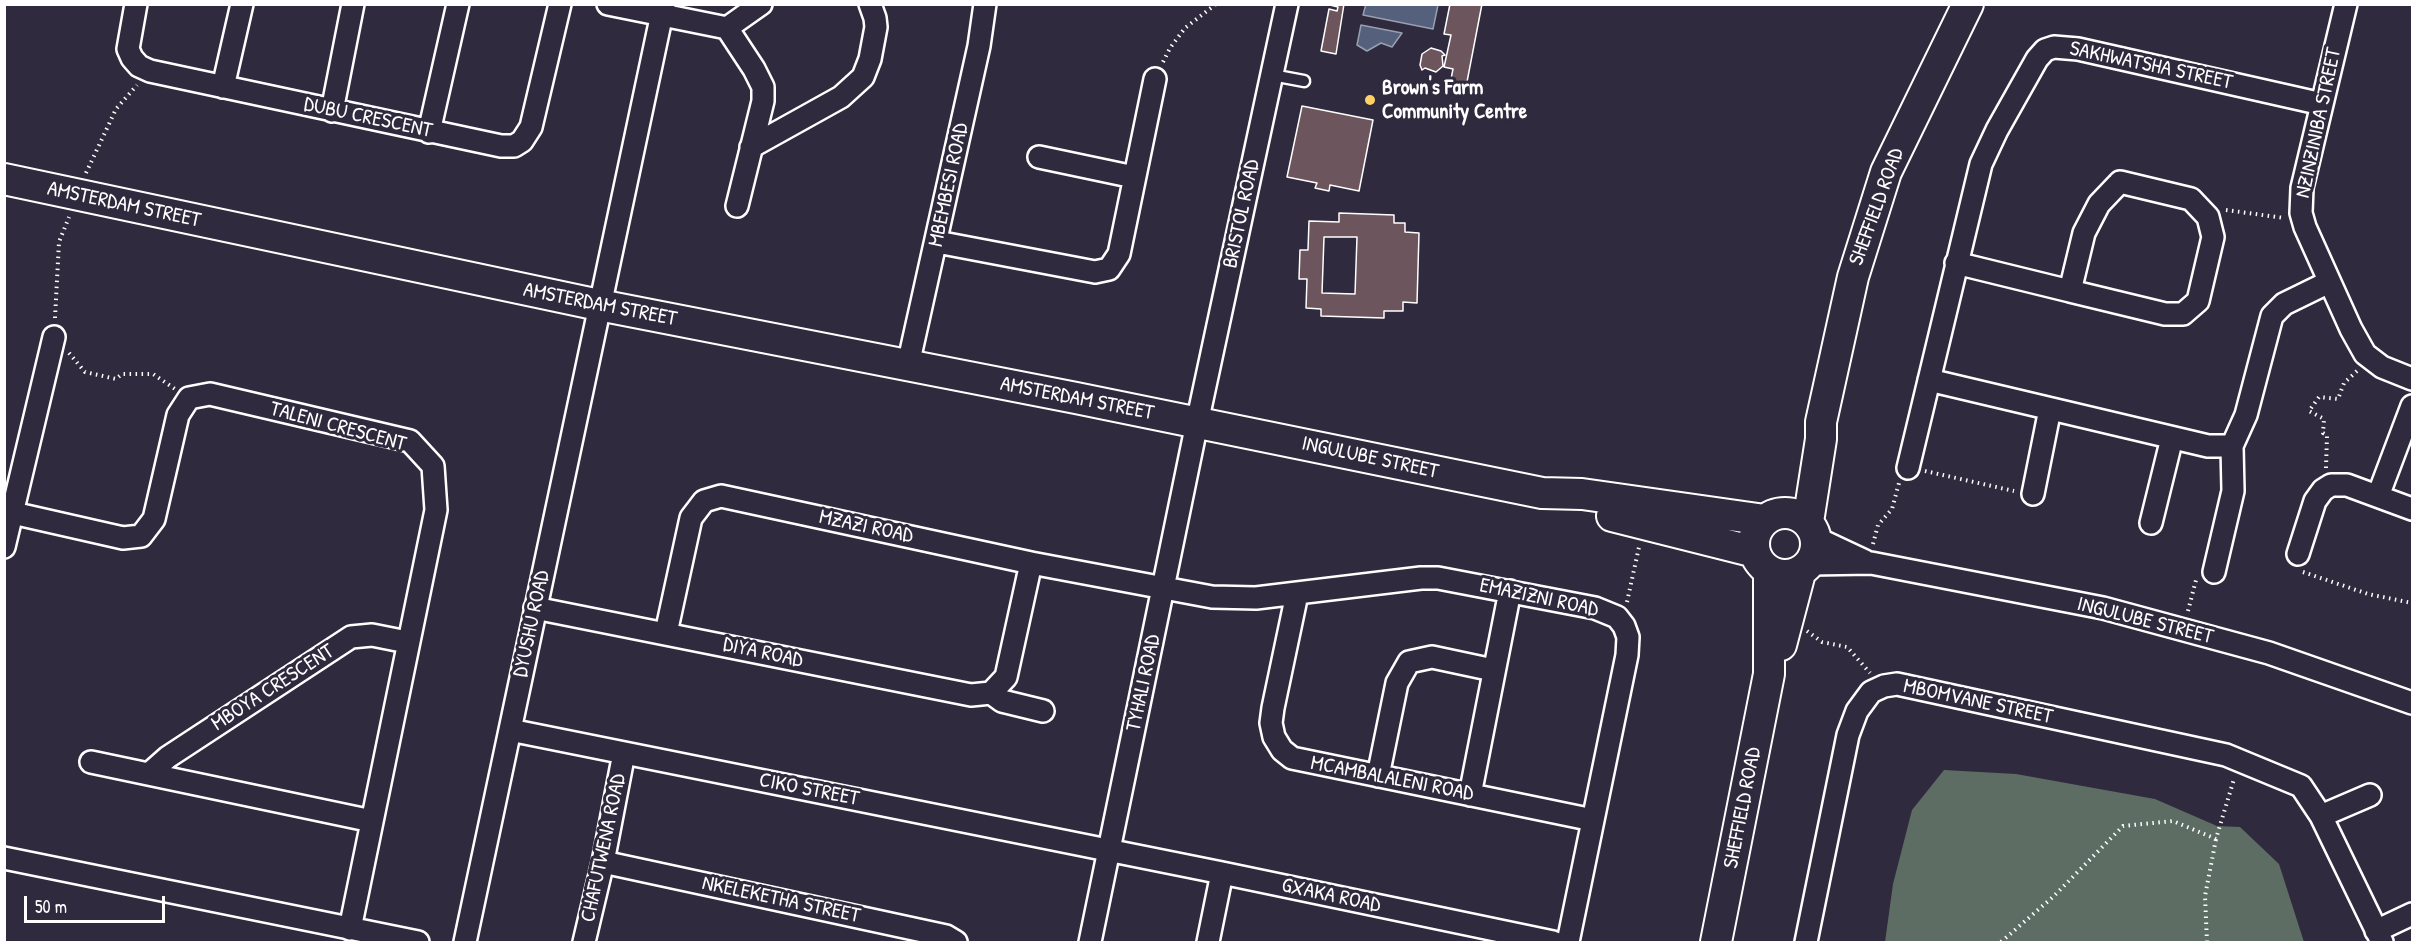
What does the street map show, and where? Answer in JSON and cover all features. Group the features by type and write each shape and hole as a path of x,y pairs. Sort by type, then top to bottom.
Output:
{"street":[{"name":"DUBU CRESCENT","path":"136,4 128,49 139,66 150,71 501,146 514,146 522,141 531,127 560,4"},
{"path":"223,87 242,4"},
{"path":"332,111 353,4"},
{"path":"429,132 458,4"},
{"path":"609,4 663,11 727,28 754,69 763,87 763,101 737,206"},
{"path":"727,28 761,4"},
{"path":"751,147 841,97 863,77 870,59 876,27 870,4"},
{"name":"MBEMBESI ROAD","path":"908,365 980,46 985,4"},
{"name":"BRISTOL ROAD","path":"1197,423 1287,4"},
{"name":"SHEFFIELD ROAD","path":"1716,942 1769,674 1788,622 1797,538 1815,430 1821,423 1853,277 1886,172 1968,4"},
{"name":"NZINZINIBA STREET","path":"2346,4 2302,188 2301,213 2350,329 2365,354 2382,368 2412,379"},
{"name":"DYUSHU ROAD","path":"465,942 663,11"},
{"name":"SAKHWATSHA STREET","path":"1908,468 1976,182 1987,150 2037,59 2045,50 2054,47 2078,49 2322,105"},
{"path":"937,242 1095,272 1109,269 1119,255 1155,79"},
{"path":"1039,158 1134,177"},
{"name":"AMSTERDAM STREET","path":"4,179 599,305 1197,423"},
{"path":"1956,263 2070,291 2165,314 2183,314 2198,301 2212,237 2208,217 2191,200 2120,182 2099,204 2084,232 2070,291"},
{"path":"2214,572 2233,491 2232,446 2246,415 2272,316 2284,304 2329,282"},
{"path":"4,547 8,512 54,337"},
{"path":"1929,380 2216,448 2232,446"},
{"name":"TALENI CRESCENT","path":"189,398 210,394 410,441 433,466 436,510 407,642 350,929"},
{"path":"8,512 123,538 141,536 154,519 178,415 189,398"},
{"path":"2378,496 2412,406"},
{"path":"2032,494 2050,409"},
{"name":"INGULUBE STREET","path":"1197,423 1542,493 1582,494 1797,538 1871,563 2103,608 2269,653 2412,703"},
{"name":"TYHALI ROAD","path":"1090,942 1197,423"},
{"path":"2151,523 2172,438"},
{"path":"2298,554 2315,501 2331,484 2347,485 2412,509"},
{"name":"INGULUBE STREET","path":"1542,493 1574,506 1643,524 1762,562 1784,576 1797,538"},
{"name":"MZAZI ROAD","path":"666,633 691,518 704,501 721,496 1031,563 1164,588"},
{"name":"SHEFFIELD ROAD","path":"1769,674 1762,562 1756,535 1797,538"},
{"path":"991,693 1006,677 1031,563"},
{"name":"EMAZIZNI ROAD","path":"1164,588 1230,598 1297,594 1421,578 1459,581 1510,591 1595,608 1617,617 1628,637 1627,655 1568,942"},
{"path":"1470,795 1510,591"},
{"name":"MCAMBALALENI ROAD","path":"1297,594 1272,708 1271,723 1274,737 1282,750 1292,758 1593,820"},
{"name":"DIYA ROAD","path":"536,608 971,695 991,693 1002,701 1043,711"},
{"name":"MBOYA CRESCENT","path":"150,773 168,757 351,636 372,635 407,642"},
{"path":"1378,776 1397,683 1409,662 1432,657 1493,670"},
{"name":"MBOMVANE STREET","path":"1806,942 1848,735 1857,711 1870,692 1897,684 2226,755 2301,786 2321,816 2379,937"},
{"name":"CIKO STREET","path":"510,730 1108,851"},
{"name":"CHAFUTWENA ROAD","path":"584,942 603,862 624,753"},
{"path":"91,762 372,821"},
{"path":"2321,816 2370,795"},
{"name":"GXAKA ROAD","path":"1108,851 1553,942"},
{"path":"4,858 418,942"},
{"name":"NKELEKETHA STREET","path":"603,862 946,936 956,942"},
{"path":"1208,942 1222,873"},
{"path":"2379,937 2412,914"}],"lane":[{"path":"1272,75 1304,81"}],"path":[{"path":"1155,79 1170,48 1185,28 1216,4"},
{"path":"2208,217 2227,210 2290,219 2301,213"},
{"path":"54,337 85,372 116,379 122,374 153,374 189,398"},
{"path":"2331,484 2326,468 2324,419 2309,411 2319,397 2338,399 2344,383 2360,368 2365,354"},
{"path":"1871,563 1873,540 1878,525 1892,508 1901,476 1908,468 2032,494"},
{"path":"1617,617 1628,601 1643,524"},
{"path":"2298,554 2303,573 2368,594 2412,603"},
{"path":"2183,628 2197,577 2214,572"},
{"path":"1788,622 1807,631 1822,642 1847,647 1884,686"},
{"path":"2207,942 2205,896 2216,839 2239,761"},
{"path":"2001,942 2054,896 2123,826 2173,821 2216,839"}],"green space":[{"path":"1944,770 2016,774 2155,799 2217,826 2240,827 2279,864 2304,942 1885,942 1893,884 1912,810"}],"water":[{"path":"1366,4 1438,5 1433,29 1363,15"},
{"path":"1361,25 1402,33 1392,47 1381,43 1367,51 1357,45"}],"building":[{"path":"1326,4 1344,4 1336,54 1321,51 1329,9 1337,11 1338,7"},
{"path":"1450,4 1482,4 1466,87 1450,84 1453,69 1444,67 1451,35 1444,34"},
{"path":"1431,48 1445,55 1442,56 1443,66 1436,72 1425,68 1422,70 1420,65 1422,54"},
{"path":"1302,106 1373,120 1359,191 1330,185 1329,191 1315,188 1317,183 1287,177"},
{"path":"1339,213 1394,215 1394,223 1405,223 1405,232 1419,233 1417,303 1403,302 1403,311 1384,311 1384,318 1321,316 1321,309 1306,308 1307,279 1299,279 1300,250 1308,250 1309,221 1339,222","holes":["1324,237 1357,237 1355,294 1322,293"]}],"place":[{"name":"Brown's Farm Community Centre","path":"1370,100"}]}
